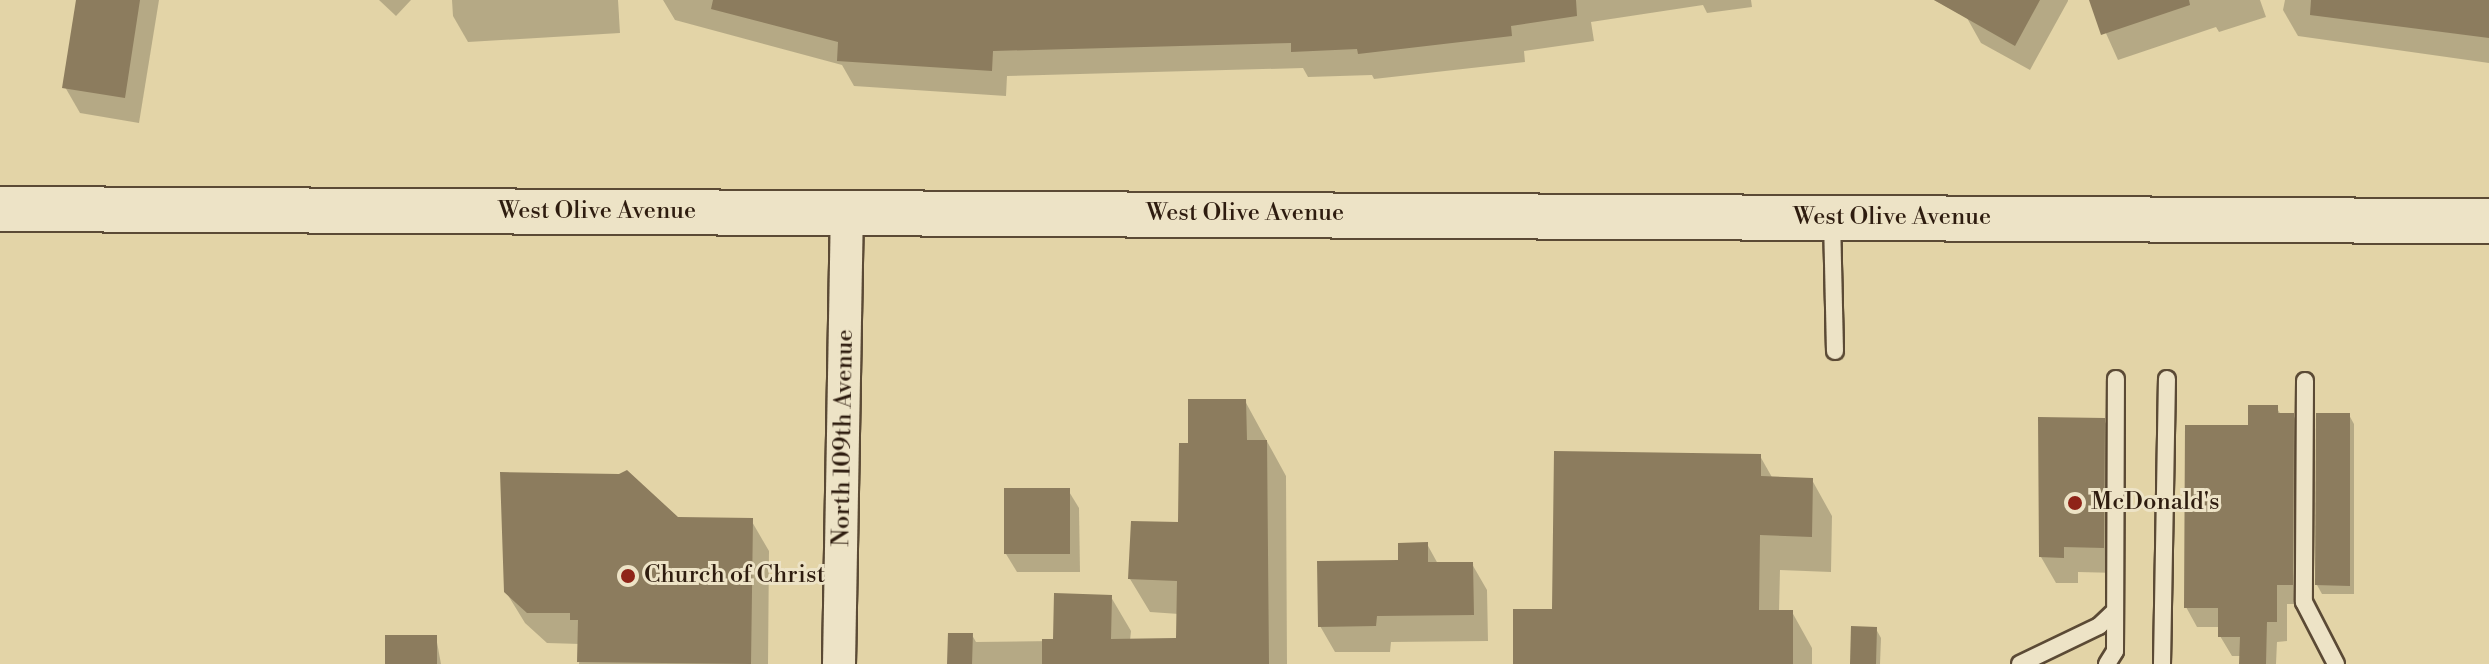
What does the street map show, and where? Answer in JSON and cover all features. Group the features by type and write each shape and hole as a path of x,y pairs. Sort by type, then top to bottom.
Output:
{"main road":[{"name":"West Olive Avenue","path":"0,209 2489,221"}],"street":[{"name":"North 109th Avenue","path":"839,664 847,213"}],"lane":[{"path":"1832,218 1835,351"},
{"path":"2107,664 2115,651 2112,614 2116,379"},
{"path":"2162,664 2167,379"},
{"path":"2305,381 2304,602 2336,664"},
{"path":"2020,664 2099,626 2112,614"}],"building":[{"path":"76,0 140,0 125,98 62,88"},
{"path":"713,0 1576,0 1577,16 1511,26 1512,36 1358,54 1357,49 1291,52 1291,43 993,51 992,71 837,61 838,42 711,9"},
{"path":"1934,0 2040,0 2015,46"},
{"path":"2089,0 2189,0 2190,5 2101,35"},
{"path":"2311,0 2489,0 2489,38 2310,15"},
{"path":"1188,399 1246,399 1247,440 1267,440 1269,664 1042,664 1042,639 1053,639 1054,593 1112,595 1111,639 1176,638 1177,581 1128,579 1131,521 1178,522 1179,443 1188,443"},
{"path":"2248,405 2278,405 2278,413 2294,413 2293,585 2277,585 2277,622 2267,622 2266,664 2239,664 2240,637 2218,637 2218,608 2184,608 2185,425 2248,425"},
{"path":"2316,413 2350,413 2350,586 2315,585"},
{"name":"McDonald's","path":"2038,417 2105,418 2104,548 2064,547 2064,558 2039,557"},
{"path":"1554,451 1761,454 1761,476 1813,478 1812,537 1760,535 1759,610 1793,610 1793,664 1513,664 1513,609 1552,609"},
{"name":"Church of Christ","path":"627,470 678,517 753,518 751,664 577,662 578,620 570,620 570,613 527,613 504,592 500,472 619,474"},
{"path":"1004,488 1070,488 1070,554 1004,554"},
{"path":"1428,542 1428,562 1473,562 1474,615 1377,616 1376,626 1318,627 1317,561 1398,560 1398,543"},
{"path":"1851,626 1877,627 1876,664 1850,664"},
{"path":"948,633 973,633 972,664 947,664"},
{"path":"385,635 437,635 437,664 385,664"}],"place":[{"name":"McDonald's","path":"2075,503"},
{"name":"Church of Christ","path":"628,576"}]}
